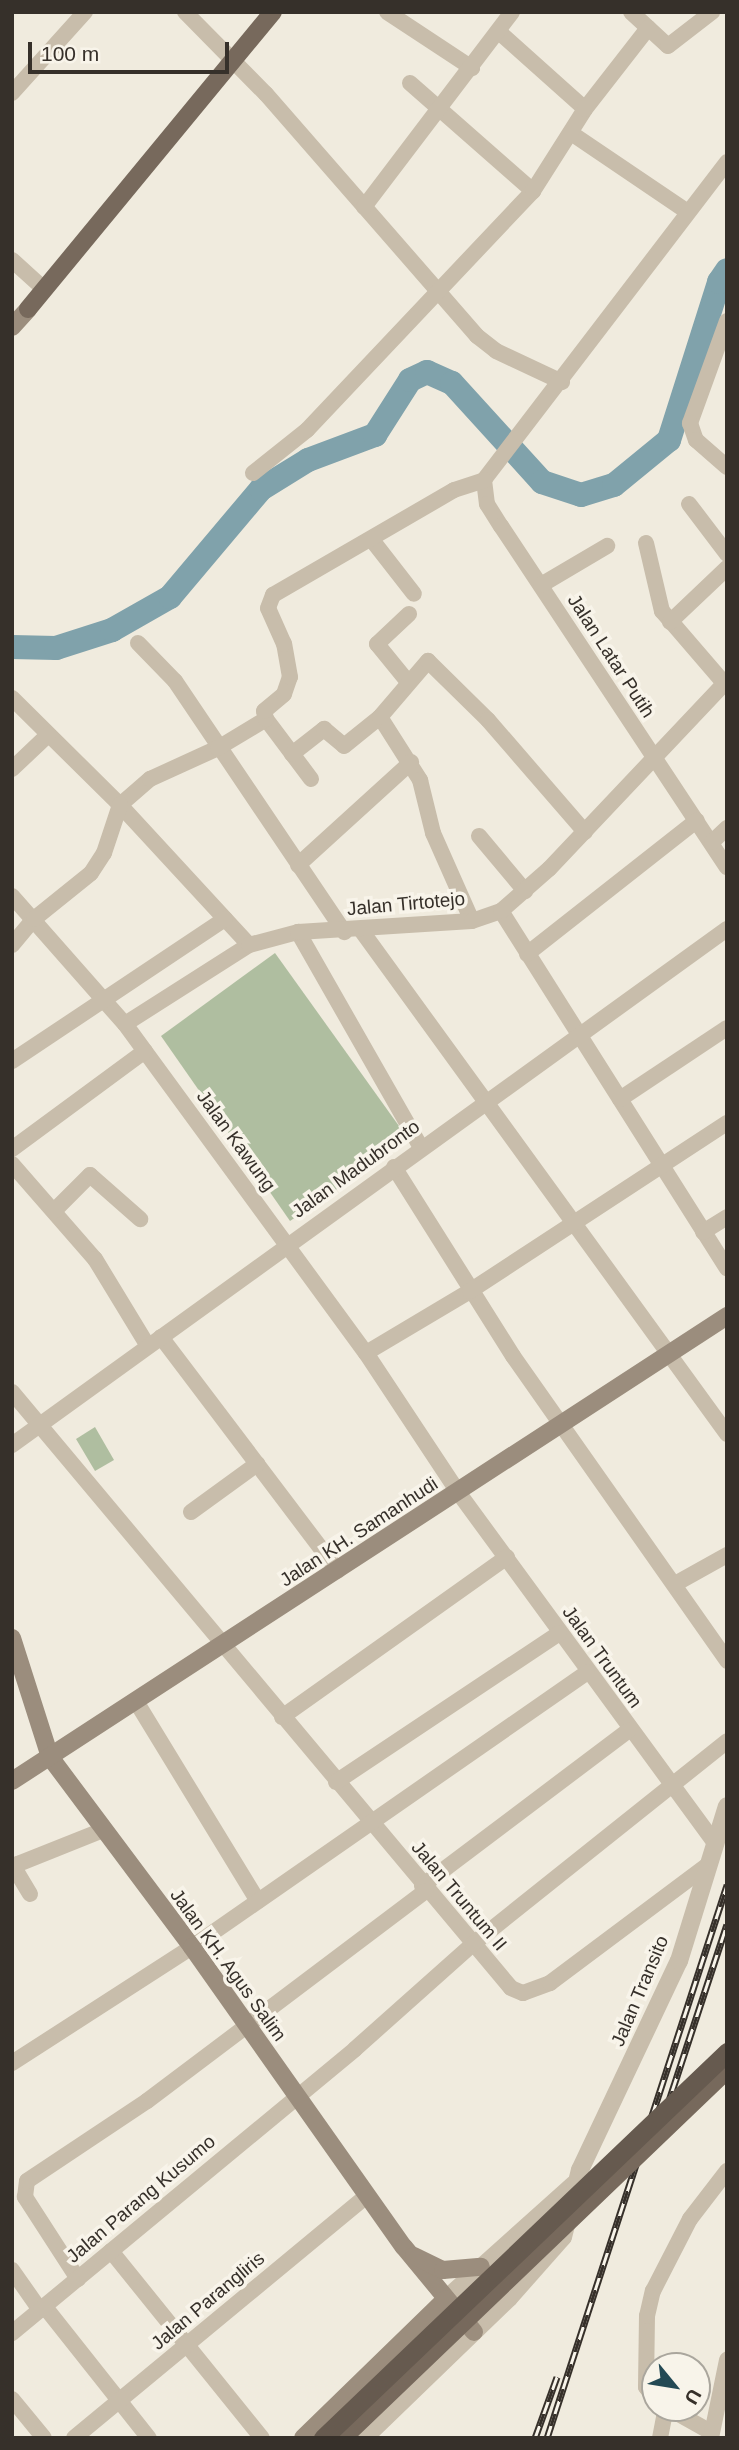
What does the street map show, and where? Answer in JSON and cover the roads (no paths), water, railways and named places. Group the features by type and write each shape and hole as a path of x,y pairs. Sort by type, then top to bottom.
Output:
{"highway":[{"path":"323,2438 727,2052"}],"main road":[{"path":"12,327 272,12"},
{"name":"Jalan KH. Samanhudi","path":"12,1782 562,1427 727,1316"},
{"name":"Jalan KH. Agus Salim","path":"12,1637 50,1758 191,1947 408,2253 474,2332"},
{"path":"343,2438 727,2070"},
{"path":"408,2253 443,2270 481,2267"},
{"path":"303,2438 446,2300"}],"street":[{"path":"185,12 234,60 436,291 496,351 562,382"},
{"path":"387,12 472,68"},
{"path":"364,207 512,12"},
{"path":"631,12 670,46 712,12"},
{"path":"12,93 78,15"},
{"path":"253,473 307,430 533,191 585,109 648,28"},
{"path":"499,32 585,109"},
{"path":"410,83 441,107 533,191"},
{"path":"571,133 686,212"},
{"path":"311,779 266,719 264,711 284,694 290,677 268,602 454,490 484,480 499,465 686,212 727,162"},
{"path":"12,260 44,289"},
{"path":"727,321 690,423 696,440 727,467"},
{"name":"Jalan Latar Putih","path":"484,480 487,503 651,759 697,820 727,867"},
{"path":"689,504 727,554"},
{"path":"372,540 414,594"},
{"path":"646,543 658,601 670,622 726,682"},
{"path":"541,585 607,547"},
{"path":"670,622 727,568"},
{"path":"408,682 377,644 409,614"},
{"path":"138,643 175,681 298,865 485,1102 726,1430"},
{"path":"292,754 324,729 344,746 380,718 428,661 434,664 585,832"},
{"name":"Jalan Tirtotejo","path":"125,1024 249,945 298,932 352,931 472,920 501,911 585,832 726,682"},
{"path":"12,698 120,805 249,945"},
{"path":"380,718 411,762 433,833 472,920"},
{"path":"12,945 34,919 91,873 104,853 120,805 150,779 218,748 266,719"},
{"path":"12,769 48,735"},
{"path":"298,865 411,762"},
{"path":"527,954 697,820"},
{"path":"712,842 727,828"},
{"path":"479,836 525,891"},
{"name":"Jalan Kawung","path":"12,896 125,1024 366,1353 458,1492"},
{"path":"501,911 577,1035 664,1164 727,1269"},
{"path":"12,1061 102,997 225,919"},
{"name":"Jalan Madubronto","path":"12,1445 727,929"},
{"path":"298,932 421,1148"},
{"path":"621,1099 727,1028"},
{"path":"12,1149 145,1051"},
{"path":"366,1353 470,1291 727,1123"},
{"path":"12,1164 95,1259 154,1341 257,1464 338,1571"},
{"path":"394,1167 470,1291 727,1661"},
{"path":"54,1211 90,1175 140,1219"},
{"path":"703,1232 727,1217"},
{"name":"Jalan Truntum II","path":"12,1392 370,1824 510,1988 523,1993 538,1990 709,1865"},
{"path":"191,1512 257,1464"},
{"name":"Jalan Truntum","path":"458,1492 669,1786 715,1843"},
{"path":"676,1584 727,1555"},
{"path":"282,1717 507,1558"},
{"path":"336,1782 559,1633"},
{"path":"12,2063 191,1947 587,1672"},
{"path":"137,1703 258,1901"},
{"path":"78,2279 25,2197 27,2182 147,2101 629,1730"},
{"name":"Jalan Parang Kusumo","path":"12,2333 297,2096 472,1944 727,1741"},
{"name":"Jalan Transito","path":"574,2184 663,1998 727,1807"},
{"path":"30,1894 15,1869 18,1864 103,1830"},
{"path":"649,2352 653,2291 690,2218 727,2171"},
{"path":"446,2300 574,2184"},
{"path":"364,2438 551,2256 566,2225 574,2184"},
{"name":"Jalan Parangliris","path":"74,2438 367,2196"},
{"path":"547,2207 564,2211 566,2225"},
{"path":"111,2251 262,2438"},
{"path":"12,2270 149,2438"},
{"path":"690,2422 711,2435 727,2360"},
{"path":"12,2399 44,2438"}],"waterway":[{"path":"12,647 56,648 112,630 170,597 261,489 308,460 375,435 410,380 427,372 452,383 542,482 581,495 614,485 669,440 719,282 727,270"}],"railway":[{"path":"547,2438 727,1885"},
{"path":"656,2140 727,1924"},
{"path":"535,2438 557,2377"}]}
